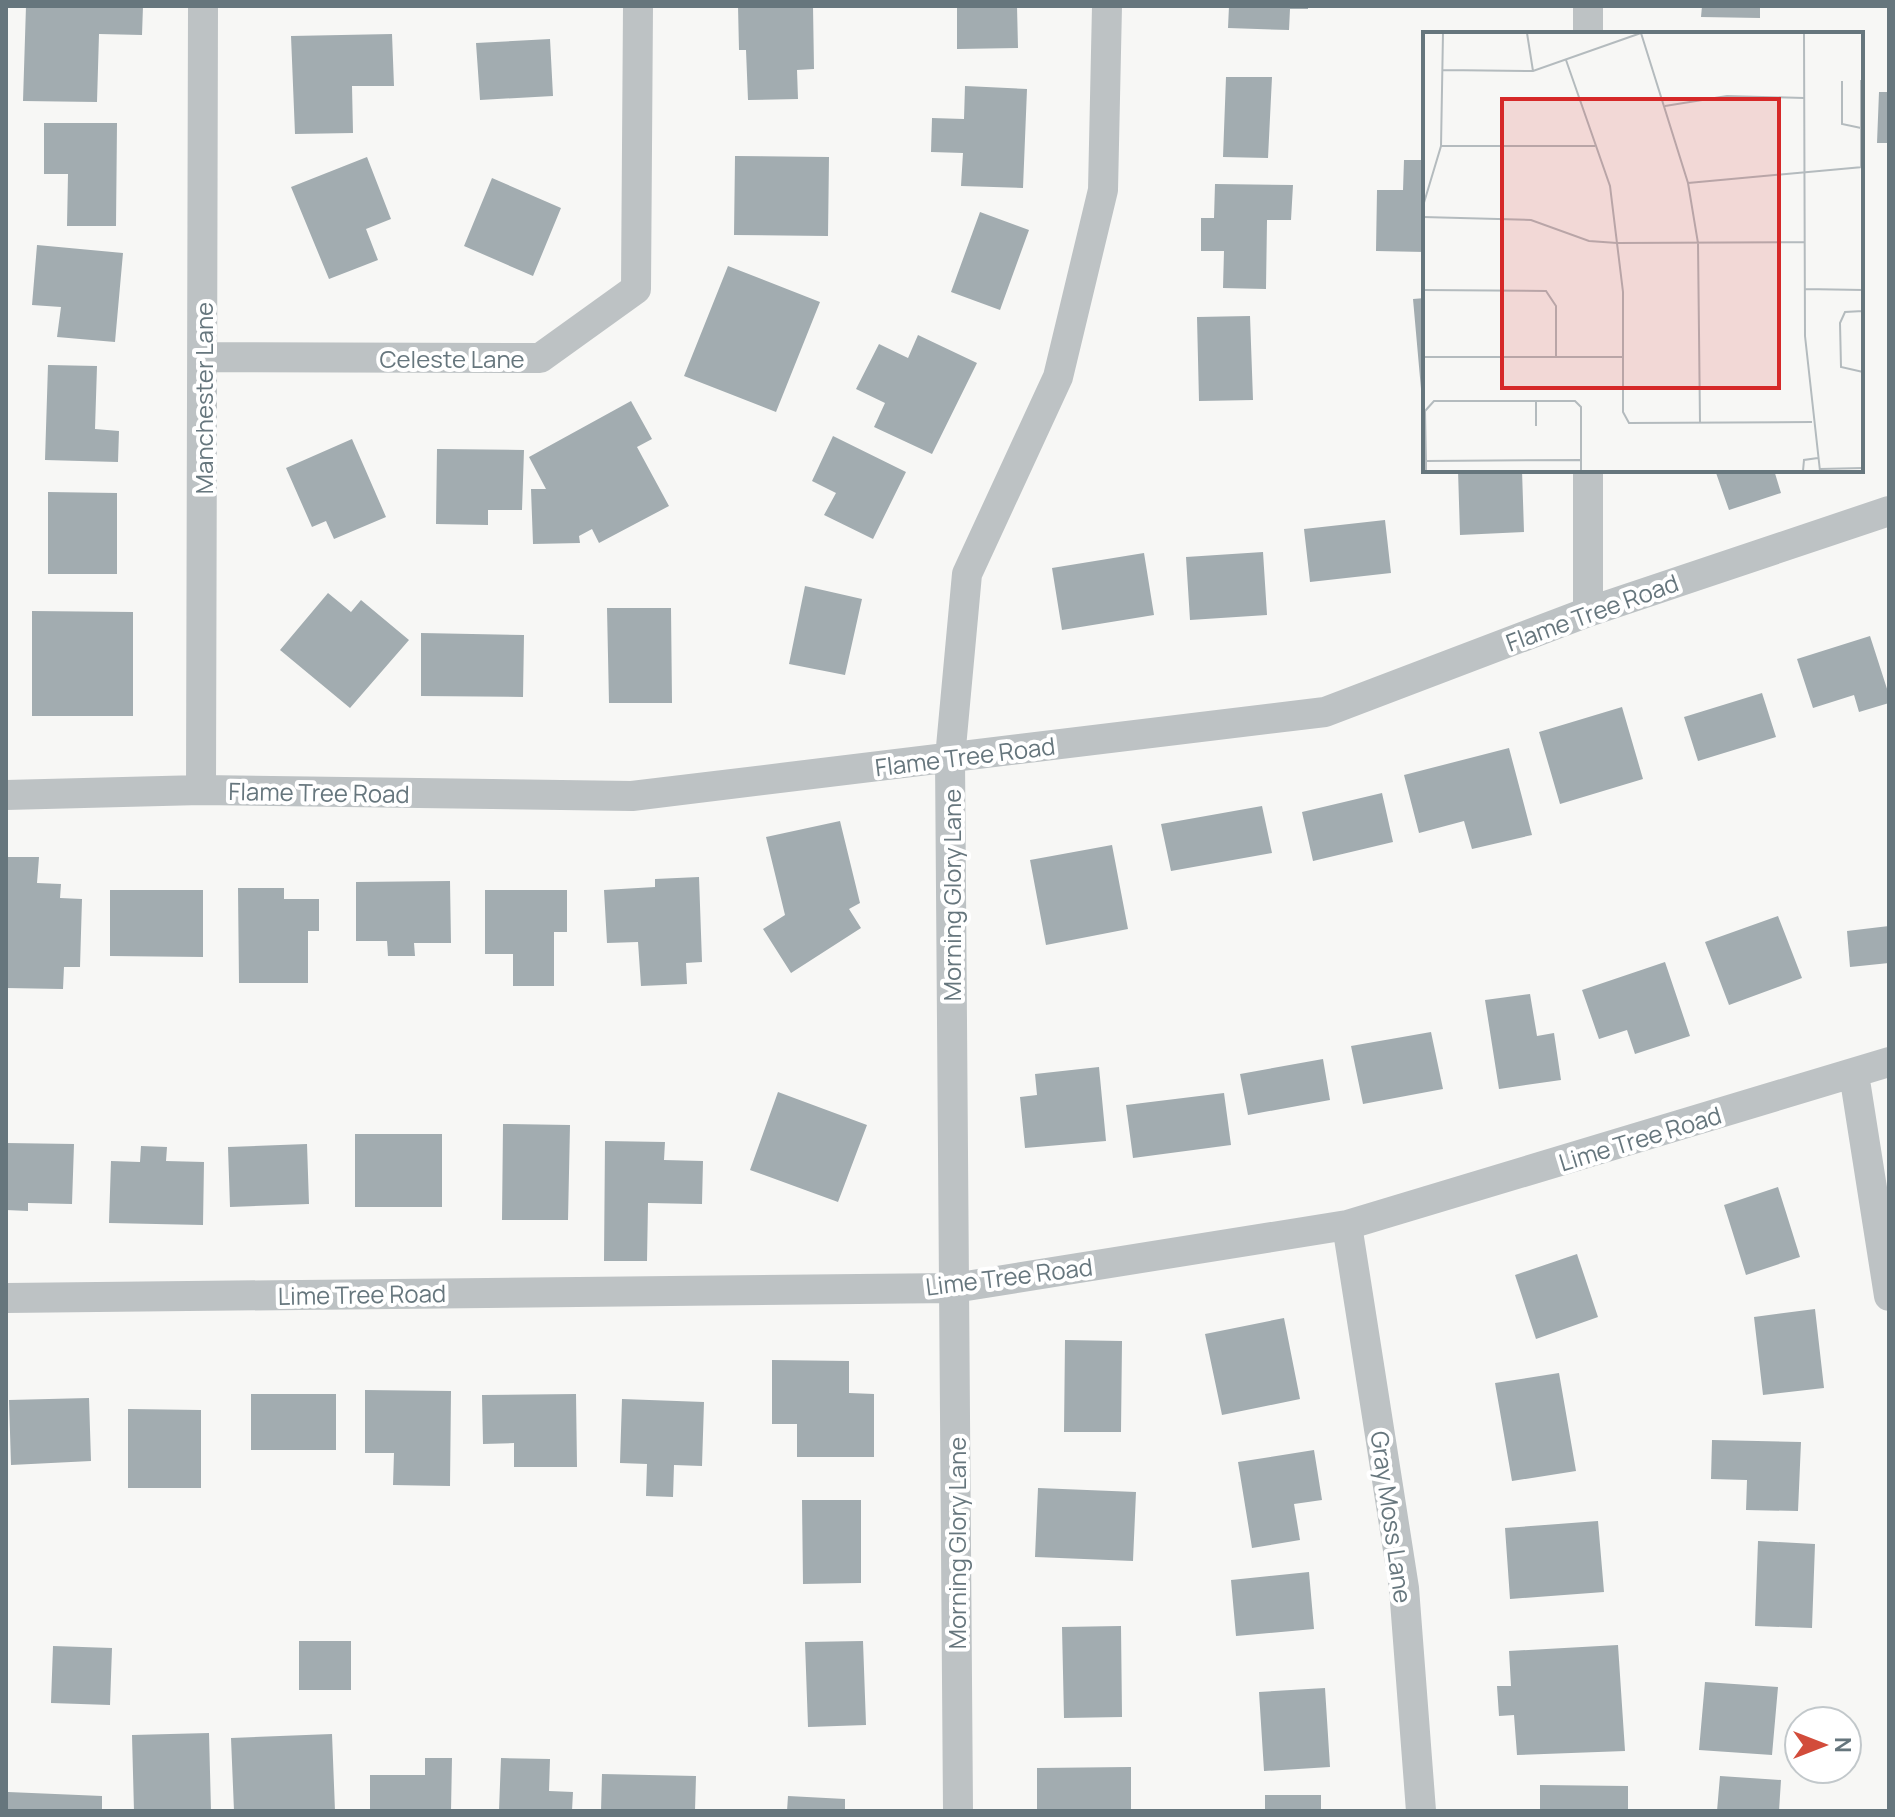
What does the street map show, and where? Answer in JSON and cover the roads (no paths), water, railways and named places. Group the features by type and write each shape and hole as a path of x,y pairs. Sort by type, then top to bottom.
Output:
{"street":[{"name":"Manchester Lane","path":"201,790 203,6"},
{"name":"Celeste Lane","path":"203,357 540,358 636,289 638,6"},
{"name":"Morning Glory Lane","path":"958,1811 950,758 967,574 1058,377 1103,190 1107,6"},
{"path":"1588,6 1588,32"},
{"path":"1588,472 1588,612"},
{"name":"Flame Tree Road","path":"6,795 201,790 632,796 1325,712 1588,612 1889,511"},
{"name":"Lime Tree Road","path":"6,1298 954,1288 1347,1225 1889,1062"},
{"path":"1854,1074 1889,1296"},
{"name":"Gray Moss Lane","path":"1347,1225 1404,1588 1421,1811"}]}
